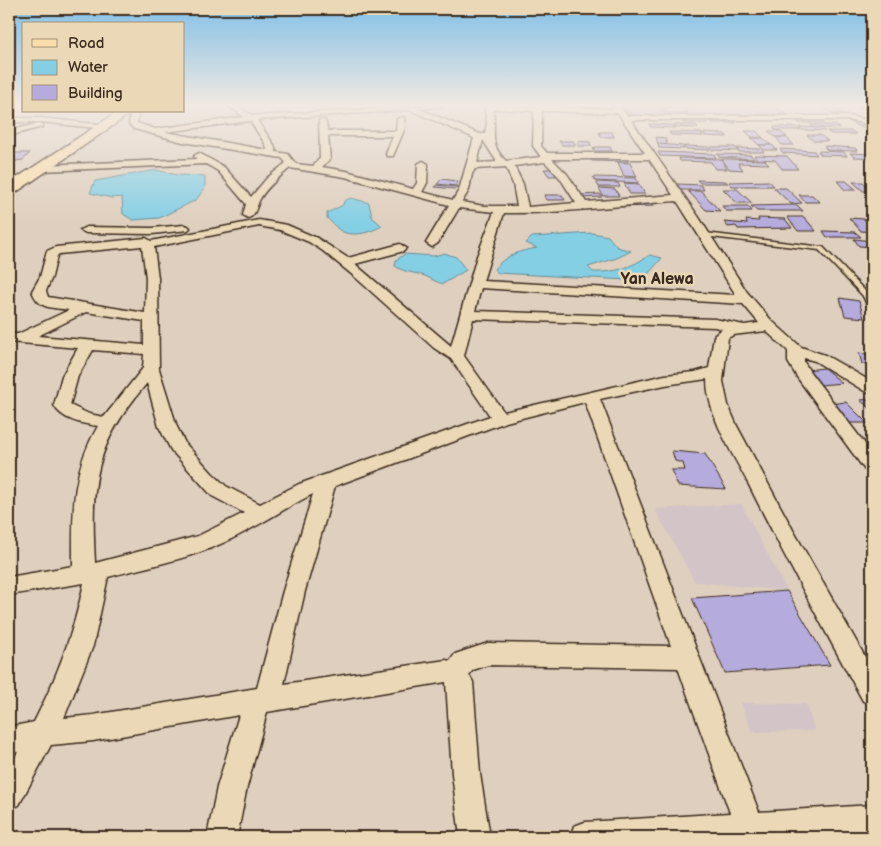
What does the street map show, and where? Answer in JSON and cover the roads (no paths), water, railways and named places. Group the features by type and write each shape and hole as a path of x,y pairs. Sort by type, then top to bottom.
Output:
{"main road":[{"path":"9,181 67,144"},
{"path":"9,190 76,144"}],"street":[{"path":"182,144 221,169 252,204 253,219"},
{"path":"216,144 285,156 290,164 346,174 456,204 500,210 679,198"},
{"path":"270,144 272,154"},
{"path":"315,169 325,159 324,144"},
{"path":"390,154 392,144"},
{"path":"432,243 464,190 468,169 472,166 480,144"},
{"path":"488,144 507,164 518,184 522,210"},
{"path":"538,144 546,158 559,169 583,205"},
{"path":"643,144 748,300 767,324 796,350 820,358 872,389"},
{"path":"472,166 507,164 546,158 651,156"},
{"path":"42,168 208,161"},
{"path":"252,204 274,177 290,164"},
{"path":"416,193 422,183 423,164"},
{"path":"456,356 487,243 500,210"},
{"path":"150,318 46,302 39,292 46,277 46,270 52,253 60,250 236,229 253,219 278,226 292,230 327,248 390,300 439,346 456,356 500,418"},
{"path":"86,230 149,240"},
{"path":"149,240 152,278 150,318 151,369 168,427 176,446 219,491 261,513"},
{"path":"345,263 400,248"},
{"path":"475,284 748,300"},
{"path":"9,349 15,338 84,308"},
{"path":"467,315 715,323 742,329"},
{"path":"767,324 763,327 729,331 721,336 715,381 717,391 728,426 783,532 872,693"},
{"path":"15,338 87,346 150,350"},
{"path":"87,346 70,376 62,405 64,409 77,416 109,423"},
{"path":"796,350 796,362 803,374 872,466"},
{"path":"9,795 44,733 87,625 91,572 85,482 90,462 109,423 123,401 151,369"},
{"path":"9,586 91,572 203,543 232,530 306,489 500,418 591,396 665,380 696,377 717,371"},
{"path":"591,396 750,828"},
{"path":"222,837 235,778 262,701 326,482"},
{"path":"455,674 464,662 488,654 687,657"},
{"path":"9,740 446,671 455,674 460,682 466,774 475,837"},
{"path":"586,837 750,828 812,831 872,820"}],"lane":[{"path":"705,235 820,248 869,295 872,309"}],"water":[{"path":"156,170 177,175 205,176 205,188 196,200 159,218 133,220 123,214 122,197 112,198 90,193 95,181"},
{"path":"351,198 369,203 372,217 382,226 358,234 343,232 336,227 327,218 327,213 343,205 344,201"},
{"path":"592,233 608,236 617,247 631,251 617,258 588,267 593,272 623,268 650,255 662,258 648,274 628,280 498,273 494,269 513,254 537,248 526,243 532,237"},
{"path":"444,253 456,257 466,270 443,284 395,266 396,260 405,254 434,256"}],"district":[{"name":"Yan Alewa","path":"657,279"}]}
